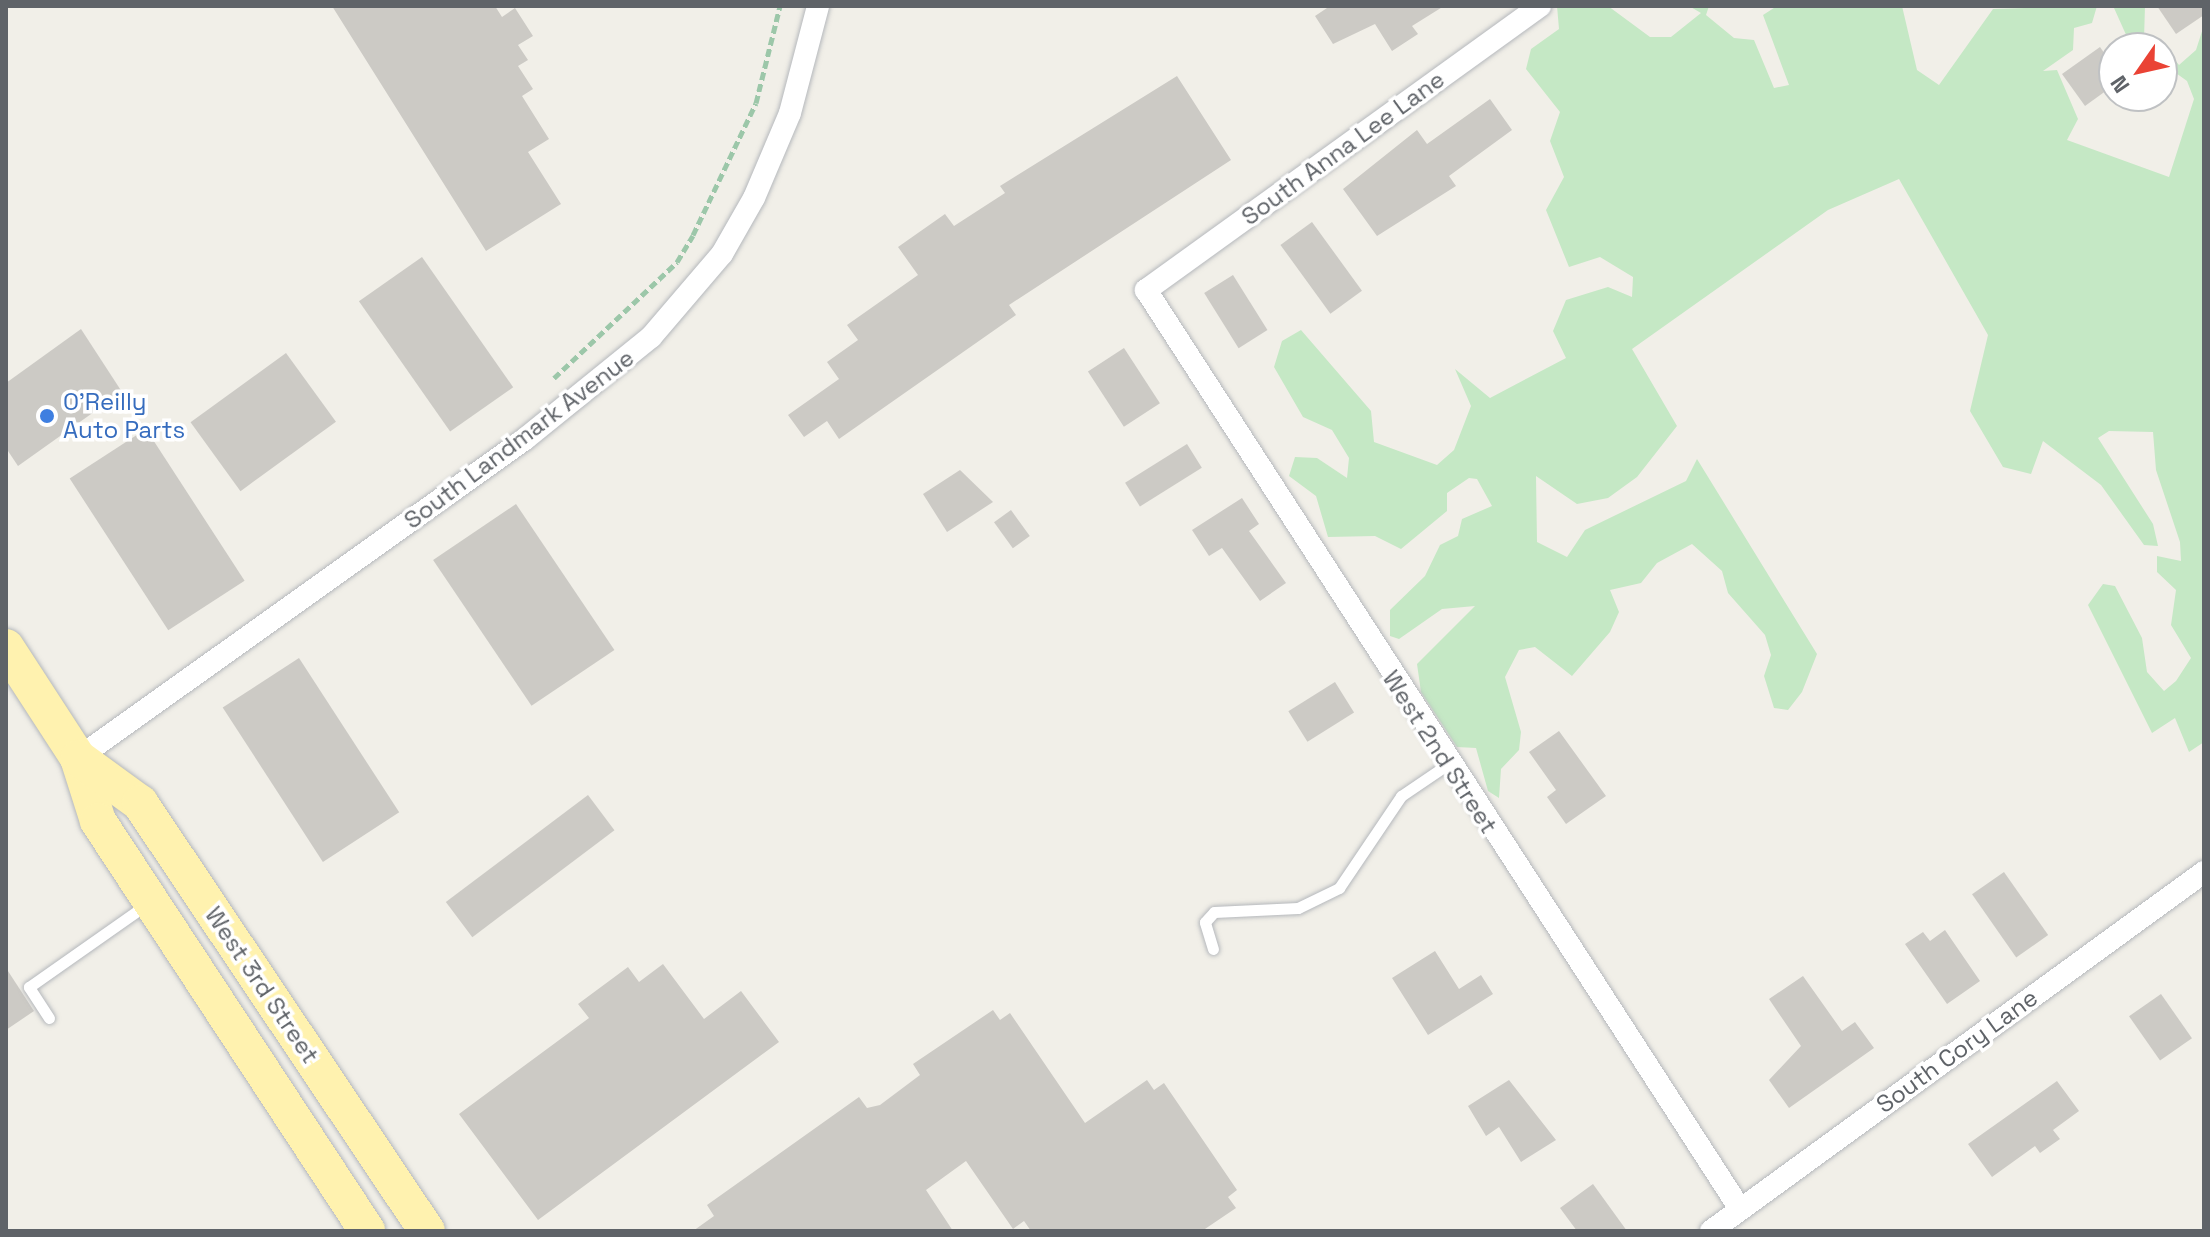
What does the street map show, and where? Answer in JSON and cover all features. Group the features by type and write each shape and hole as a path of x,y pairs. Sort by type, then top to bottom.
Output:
{"main road":[{"name":"West 3rd Street","path":"6,647 78,758 98,821 367,1231"},
{"name":"West 3rd Street","path":"78,758 140,803 427,1231"}],"street":[{"name":"South Landmark Avenue","path":"78,758 525,439 651,337 722,254 754,198 790,113 818,6"},
{"name":"South Anna Lee Lane","path":"1146,290 1540,6"},
{"name":"West 2nd Street","path":"1146,290 1448,764 1740,1209"},
{"name":"South Cory Lane","path":"1711,1231 2204,872"}],"lane":[{"path":"1213,949 1205,922 1214,912 1298,908 1339,888 1401,796 1448,764"},
{"path":"49,1018 29,987 151,901"}],"path":[{"path":"554,378 677,262 731,166 780,6"}],"green space":[{"path":"1557,6 1608,6 1650,37 1671,37 1701,13 1689,6 1709,6 1706,15 1734,38 1754,40 1774,88 1789,85 1763,15 1777,6 1902,6 1917,70 1939,85 1993,9 2097,6 2092,23 2074,28 2073,50 2043,71 2057,70 2078,119 2067,140 2169,177 2194,99 2187,81 2178,75 2178,64 2196,50 2204,25 2204,742 2189,752 2175,718 2152,733 2088,605 2103,584 2115,586 2142,638 2147,672 2164,691 2176,681 2191,658 2171,625 2176,590 2157,572 2157,556 2181,561 2180,542 2156,470 2153,432 2109,431 2098,438 2153,524 2158,546 2144,545 2101,485 2043,441 2031,474 2003,467 1970,411 1988,335 1899,179 1828,210 1632,349 1677,426 1637,477 1608,498 1577,504 1536,476 1537,542 1567,557 1585,530 1686,481 1697,459 1817,654 1802,692 1788,710 1774,708 1764,676 1771,655 1765,635 1728,593 1722,571 1692,544 1657,563 1641,583 1610,590 1619,612 1610,632 1572,676 1535,647 1519,650 1505,677 1521,732 1519,750 1501,769 1499,798 1488,791 1476,748 1457,747 1421,692 1417,664 1475,606 1442,609 1399,639 1390,636 1390,610 1425,576 1440,545 1458,536 1462,519 1492,506 1477,479 1469,478 1447,493 1447,511 1401,549 1375,536 1328,537 1316,496 1289,476 1295,457 1317,458 1347,478 1349,458 1332,430 1303,417 1274,367 1282,341 1301,330 1371,411 1374,442 1437,465 1454,450 1471,406 1455,369 1490,398 1566,358 1553,331 1566,300 1608,287 1632,297 1633,277 1600,257 1569,267 1546,210 1564,177 1550,141 1560,112 1526,69 1531,49 1559,29"},
{"path":"2145,6 2144,32 2125,32 2114,8"}],"building":[{"path":"332,6 495,6 502,17 515,8 533,36 518,45 528,60 518,66 533,89 522,96 549,139 528,152 561,204 486,251"},
{"path":"1330,6 1444,6 1412,26 1418,34 1392,51 1375,24 1333,44 1315,16"},
{"path":"2157,6 2204,6 2204,15 2175,32"},
{"path":"2098,48 2098,97 2085,106 2062,74"},
{"path":"1177,76 1231,160 1009,305 1016,315 839,439 827,421 804,437 788,415 839,379 827,362 858,340 847,325 918,275 898,247 945,214 954,226 1005,193 1000,186"},
{"path":"1490,99 1512,130 1449,176 1456,186 1377,236 1343,189 1417,130 1427,144"},
{"path":"1312,222 1362,291 1330,314 1280,245"},
{"path":"422,257 513,387 450,431 359,301"},
{"path":"1233,275 1267,330 1239,348 1204,293"},
{"name":"O'Reilly Auto Parts","path":"81,329 122,392 18,466 6,448 6,383"},
{"path":"1124,348 1160,403 1124,427 1088,371"},
{"path":"286,353 336,422 240,491 191,422"},
{"path":"146,429 245,581 168,630 70,479"},
{"path":"1187,444 1202,468 1140,506 1125,483"},
{"path":"960,470 993,502 947,532 923,494"},
{"path":"1242,498 1259,524 1249,531 1286,583 1260,601 1222,548 1209,556 1192,530"},
{"path":"516,504 614,650 532,706 433,560"},
{"path":"1011,510 1030,536 1013,548 994,522"},
{"path":"299,658 399,812 323,862 223,708"},
{"path":"1335,682 1354,713 1307,742 1288,711"},
{"path":"1559,731 1606,796 1566,824 1547,797 1556,790 1529,752"},
{"path":"588,795 614,830 472,937 446,902"},
{"path":"2004,872 2048,935 2016,957 1972,894"},
{"path":"1945,930 1980,981 1947,1004 1905,944 1923,932 1930,941"},
{"path":"1435,951 1459,989 1481,975 1493,994 1428,1035 1392,978"},
{"path":"663,964 704,1019 741,991 779,1042 538,1220 459,1114 589,1018 578,1004 628,967 639,982"},
{"path":"6,968 34,1011 6,1030"},
{"path":"1803,976 1842,1031 1855,1022 1874,1048 1789,1108 1769,1080 1801,1046 1769,999"},
{"path":"2161,994 2192,1038 2160,1061 2129,1016"},
{"path":"993,1010 1000,1020 1010,1013 1085,1123 1147,1080 1154,1090 1164,1083 1237,1190 1228,1197 1236,1208 1202,1231 1031,1231 1024,1221 1013,1229 966,1161 926,1190 953,1231 693,1231 714,1216 707,1205 859,1097 867,1108 880,1105 920,1075 913,1064"},
{"path":"1509,1080 1556,1140 1521,1162 1499,1127 1486,1136 1468,1106"},
{"path":"2057,1081 2079,1111 2053,1130 2060,1139 2040,1153 2035,1146 1992,1177 1968,1144"},
{"path":"1593,1184 1627,1231 1577,1231 1560,1208"}],"place":[{"name":"O'Reilly Auto Parts","path":"47,416"}]}
